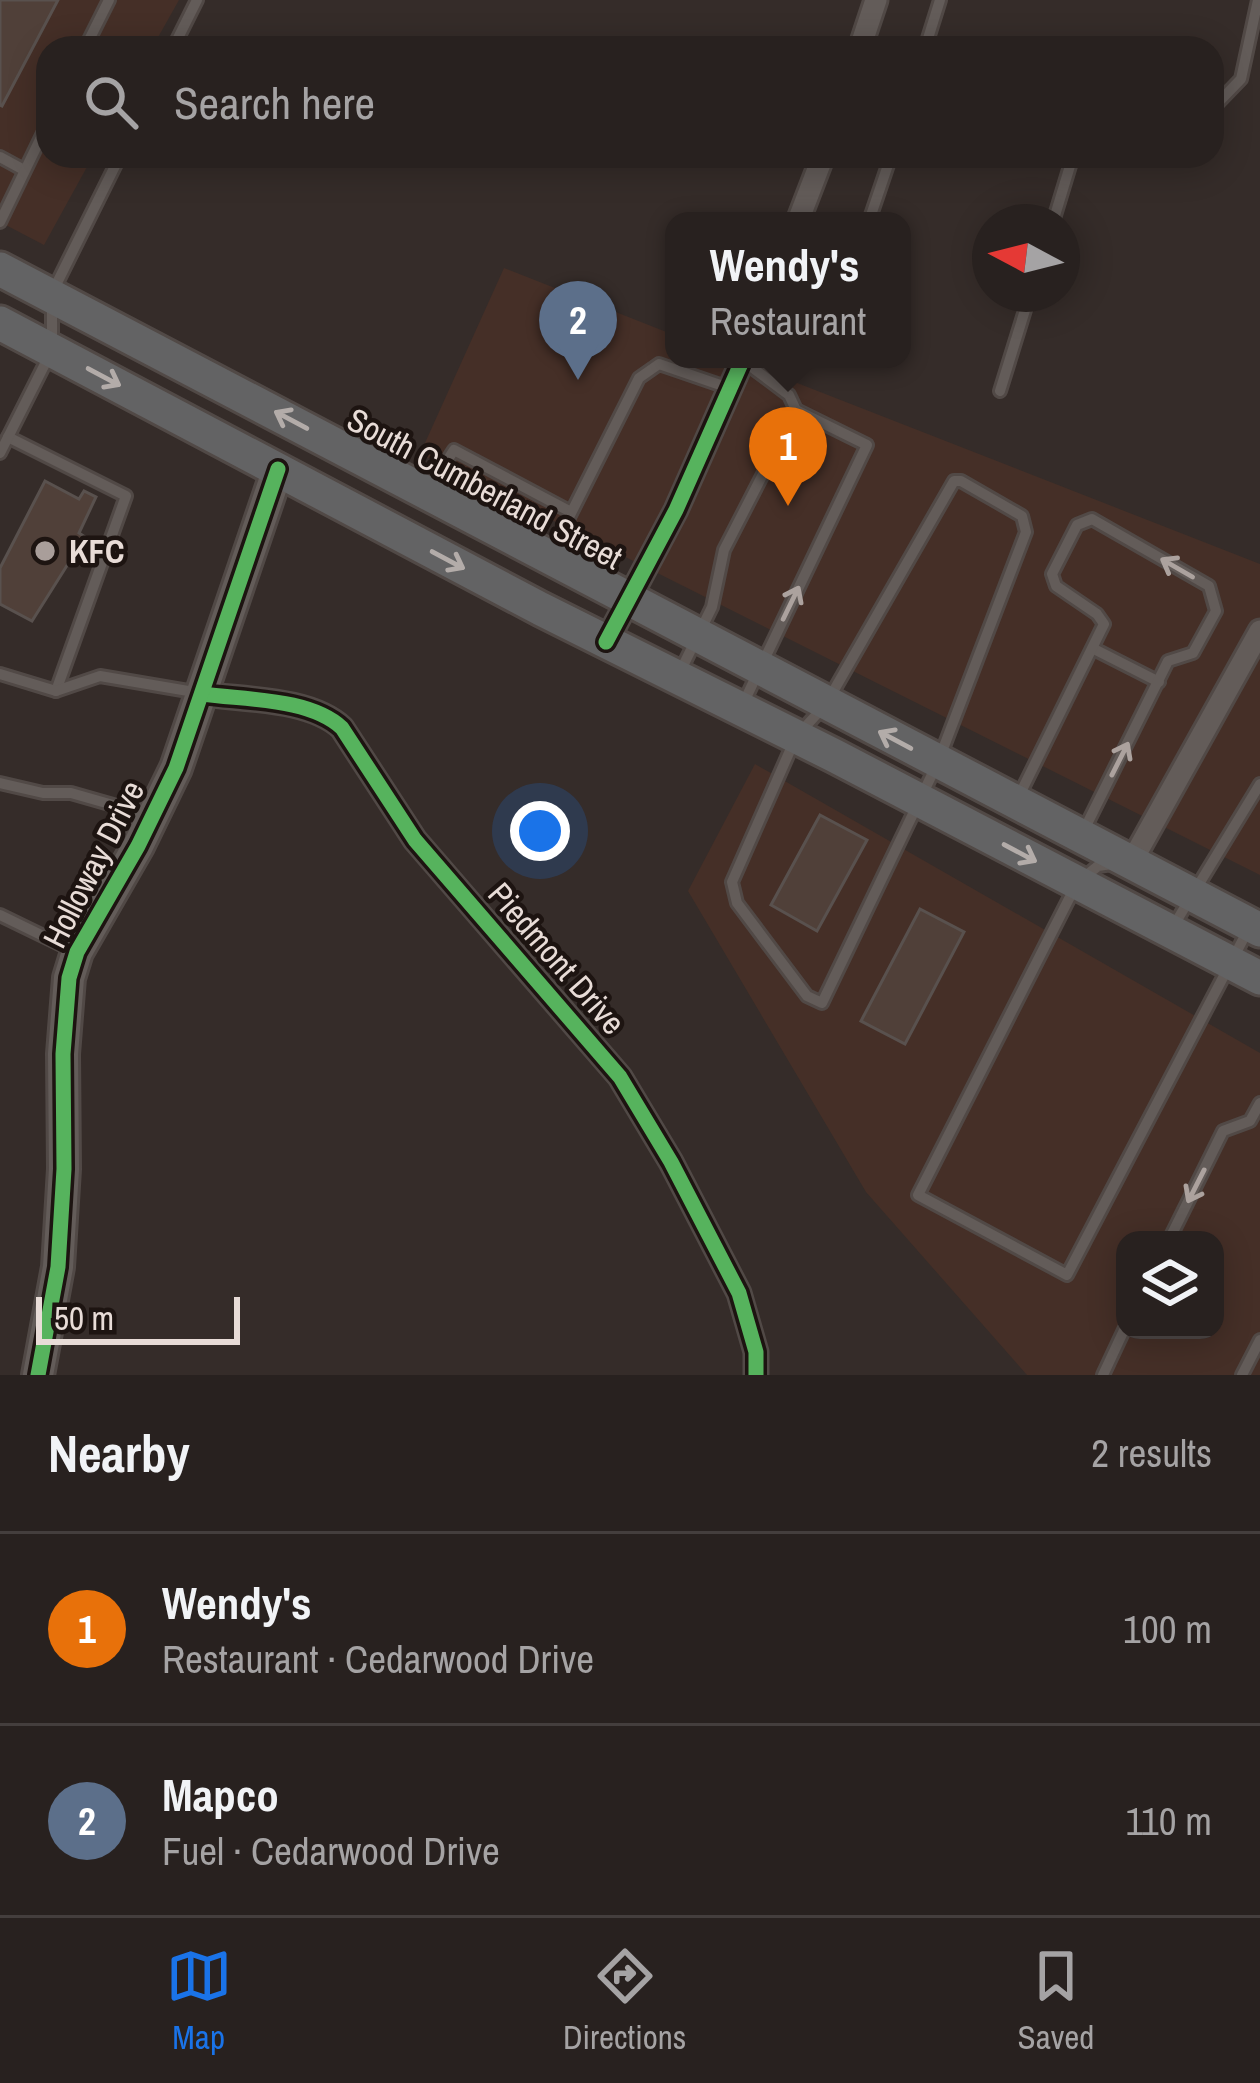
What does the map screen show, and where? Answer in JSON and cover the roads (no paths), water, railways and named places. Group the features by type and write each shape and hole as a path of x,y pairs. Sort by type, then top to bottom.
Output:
{"main road":[{"name":"South Cumberland Street","path":"0,269 1255,927"},
{"path":"0,323 606,642 1245,970"}],"street":[{"path":"864,36 876,0"},
{"path":"801,212 818,168"},
{"path":"606,642 676,511 739,368"},
{"name":"Holloway Drive","path":"38,1375 58,1267 69,978 77,952 153,817 203,694 278,469"},
{"path":"1132,860 1260,632"},
{"name":"Piedmont Drive","path":"203,694 306,710 329,716 342,728 415,840 620,1077 740,1293 756,1352 756,1375"}],"lane":[{"path":"92,36 110,0"},
{"path":"179,36 197,0"},
{"path":"929,36 940,0"},
{"path":"1224,97 1241,80 1258,0"},
{"path":"0,222 36,146"},
{"path":"0,158 24,170"},
{"path":"0,453 52,350 52,293 114,168"},
{"path":"872,212 886,168"},
{"path":"1058,204 1069,168"},
{"path":"1000,391 1024,312"},
{"path":"550,556 639,378 659,364 665,366"},
{"path":"671,368 730,388"},
{"path":"741,709 867,445 796,410 789,395 753,368"},
{"path":"677,678 712,607 724,550 796,410"},
{"path":"8,437 126,496 56,691"},
{"path":"427,492 454,450 571,512"},
{"path":"954,481 1022,516 1026,532 938,762 822,1003 807,996 737,903 732,882 796,737 826,704 954,481"},
{"path":"1015,802 1104,625 1056,586 1052,574 1076,526 1092,519 1209,586 1216,610 1192,653 1168,662 1082,835"},
{"path":"1094,649 1159,682"},
{"path":"0,674 56,691 100,676 203,694"},
{"path":"0,783 43,794 70,793 153,817"},
{"path":"1171,932 1260,784"},
{"path":"1132,860 1098,866 1077,883 918,1196 1067,1275 1245,970 1255,927"},
{"path":"0,915 77,952"},
{"path":"1174,1231 1223,1132 1255,1124 1260,1103"},
{"path":"1103,1375 1120,1339"},
{"path":"1242,1375 1260,1340"}],"place":[{"name":"Mapco","path":"578,380"},
{"name":"Wendy's","path":"788,506"},
{"name":"KFC","path":"45,551"}]}
